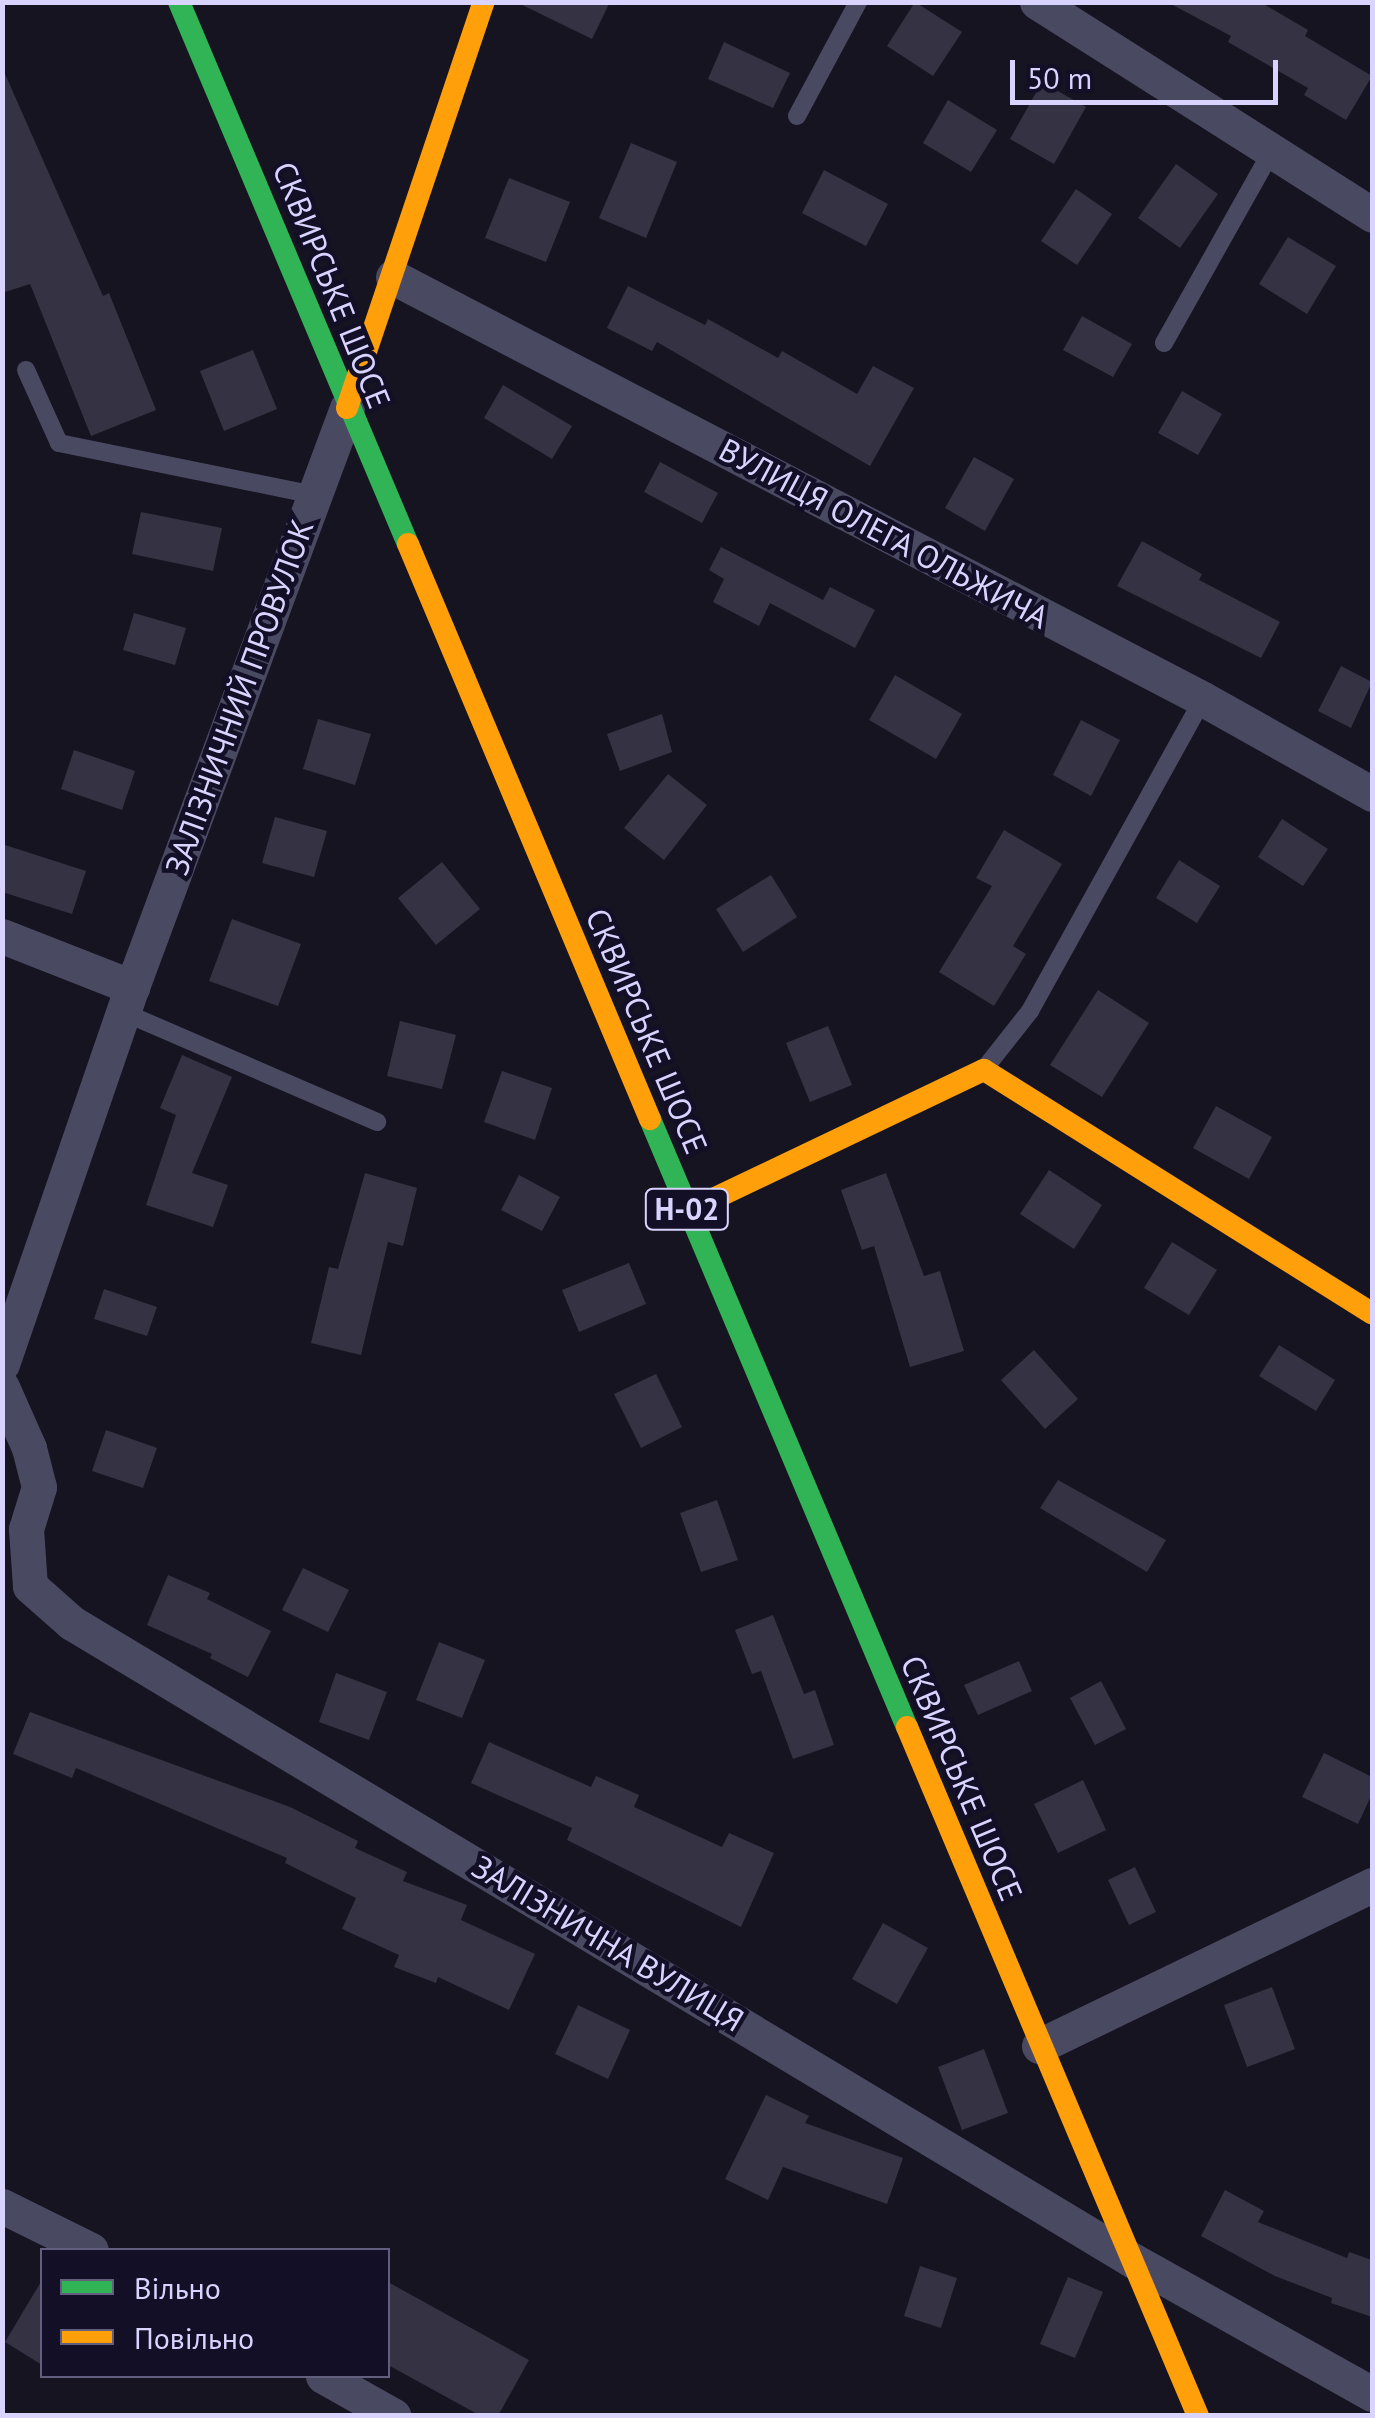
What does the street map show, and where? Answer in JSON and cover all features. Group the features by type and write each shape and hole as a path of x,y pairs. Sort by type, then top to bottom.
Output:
{"main road":[{"name":"СКВИРСЬКЕ ШОСЕ","path":"179,2 347,408 1198,2416"},
{"path":"347,408 484,2"},
{"path":"688,1210 984,1070 1372,1313"}],"street":[{"path":"1037,2 1372,215"},
{"name":"ВУЛИЦЯ ОЛЕГА ОЛЬЖИЧА","path":"393,276 1203,699 1372,794"},
{"name":"ЗАЛІЗНИЧНИЙ ПРОВУЛОК","path":"2,1364 128,999 347,408"},
{"path":"2,936 128,999"},
{"name":"ЗАЛІЗНИЧНА ВУЛИЦЯ","path":"2,1387 30,1448 40,1487 26,1529 30,1586 72,1623 1134,2261 1372,2394"},
{"path":"1039,2046 1372,1885"},
{"path":"2,2206 86,2248"},
{"path":"327,2378 394,2416"}],"lane":[{"path":"797,116 858,2"},
{"path":"1164,343 1271,152"},
{"path":"26,370 59,443 314,495"},
{"path":"984,1070 1030,1011 1203,699"},
{"path":"128,999 377,1122"}],"building":[{"path":"516,2 610,2 592,39"},
{"path":"915,2 962,32 933,76 887,46"},
{"path":"1167,2 1260,2 1308,30 1305,36 1372,76 1346,120 1304,95 1308,88 1228,42 1231,36"},
{"path":"724,42 790,73 773,108 708,79"},
{"path":"2,67 103,296 109,293 156,410 91,436 30,284 2,293"},
{"path":"1042,82 1086,107 1054,164 1010,139"},
{"path":"948,100 997,130 971,172 923,143"},
{"path":"631,143 677,162 646,238 599,218"},
{"path":"1176,164 1218,194 1180,248 1138,218"},
{"path":"824,170 888,204 866,246 802,213"},
{"path":"509,178 570,202 546,262 485,238"},
{"path":"1076,189 1112,214 1077,265 1041,241"},
{"path":"1288,237 1336,266 1307,314 1259,284"},
{"path":"628,286 705,325 708,319 778,358 782,351 857,394 873,366 914,388 870,466 657,342 652,351 607,328"},
{"path":"1082,316 1132,344 1113,377 1063,350"},
{"path":"253,350 277,409 224,431 200,371"},
{"path":"503,385 572,426 552,459 484,418"},
{"path":"1182,391 1222,414 1198,455 1158,433"},
{"path":"974,457 1014,479 985,531 945,508"},
{"path":"660,462 718,493 702,523 644,492"},
{"path":"141,512 222,528 213,571 132,554"},
{"path":"1142,541 1202,574 1199,580 1280,622 1261,658 1117,586"},
{"path":"721,547 823,600 830,587 875,610 855,648 770,603 759,626 713,602 724,579 709,570"},
{"path":"134,613 186,628 175,665 123,650"},
{"path":"1341,666 1372,682 1351,728 1318,711"},
{"path":"895,675 962,714 936,759 869,720"},
{"path":"662,714 672,752 620,771 607,734"},
{"path":"318,719 371,734 355,785 303,769"},
{"path":"1081,720 1120,740 1091,796 1053,775"},
{"path":"74,750 135,771 122,810 61,789"},
{"path":"668,774 707,805 664,860 624,828"},
{"path":"275,817 327,831 314,877 262,863"},
{"path":"1282,819 1328,849 1303,886 1258,857"},
{"path":"1004,830 1062,864 1013,946 1026,954 994,1006 939,972 992,886 976,878"},
{"path":"2,844 86,871 72,914 2,892"},
{"path":"1179,860 1220,886 1197,923 1156,898"},
{"path":"442,862 480,909 436,945 398,898"},
{"path":"771,875 797,917 743,952 716,909"},
{"path":"232,919 301,944 278,1006 209,981"},
{"path":"1098,990 1149,1023 1102,1097 1050,1065"},
{"path":"400,1021 456,1035 442,1089 387,1076"},
{"path":"828,1026 852,1085 810,1102 786,1043"},
{"path":"182,1055 232,1077 192,1173 228,1185 213,1227 146,1205 176,1115 160,1108"},
{"path":"502,1071 552,1088 535,1140 484,1122"},
{"path":"1216,1106 1272,1137 1249,1179 1193,1148"},
{"path":"1049,1170 1102,1205 1074,1249 1020,1214"},
{"path":"365,1173 417,1188 403,1246 388,1242 361,1355 311,1343 329,1267 338,1269"},
{"path":"886,1173 924,1276 940,1271 964,1351 910,1367 874,1246 862,1250 841,1190"},
{"path":"519,1175 560,1197 542,1231 501,1210"},
{"path":"1172,1242 1217,1270 1189,1315 1144,1288"},
{"path":"629,1263 646,1304 579,1332 562,1290"},
{"path":"104,1289 157,1307 147,1336 94,1319"},
{"path":"1279,1345 1335,1380 1316,1411 1259,1376"},
{"path":"1034,1350 1078,1399 1045,1429 1001,1380"},
{"path":"656,1374 682,1427 641,1448 614,1394"},
{"path":"106,1430 157,1448 143,1488 92,1471"},
{"path":"1058,1480 1166,1540 1147,1572 1040,1508"},
{"path":"717,1500 738,1560 701,1572 680,1513"},
{"path":"303,1568 349,1590 328,1632 282,1610"},
{"path":"168,1575 210,1593 207,1599 271,1631 248,1677 210,1658 212,1654 147,1625"},
{"path":"773,1615 804,1694 815,1690 834,1745 793,1759 761,1671 752,1674 735,1630"},
{"path":"439,1642 485,1660 462,1718 416,1700"},
{"path":"1019,1661 1032,1691 978,1715 964,1685"},
{"path":"336,1673 387,1692 369,1740 319,1722"},
{"path":"1101,1681 1126,1729 1095,1745 1070,1698"},
{"path":"30,1712 290,1807 358,1841 355,1848 407,1872 403,1881 467,1905 461,1920 535,1954 509,2010 438,1977 436,1983 394,1967 399,1955 342,1929 356,1898 285,1863 287,1858 76,1768 72,1778 13,1754"},
{"path":"489,1742 591,1787 596,1776 639,1795 634,1807 722,1847 729,1833 774,1853 741,1927 567,1840 572,1828 471,1783"},
{"path":"1324,1753 1372,1777 1372,1794 1358,1824 1302,1797"},
{"path":"1083,1780 1106,1830 1058,1853 1034,1804"},
{"path":"1135,1867 1156,1912 1129,1925 1108,1880"},
{"path":"883,1923 928,1948 897,2004 852,1979"},
{"path":"1272,1987 1295,2049 1247,2067 1224,2005"},
{"path":"578,2005 630,2030 608,2079 555,2054"},
{"path":"984,2049 1008,2113 962,2130 938,2067"},
{"path":"766,2095 809,2116 805,2123 903,2158 887,2204 783,2167 768,2200 725,2179"},
{"path":"1225,2190 1264,2211 1258,2222 1347,2258 1349,2252 1372,2260 1372,2317 1331,2303 1332,2298 1275,2276 1201,2236"},
{"path":"920,2266 957,2278 941,2328 904,2316"},
{"path":"1068,2277 1103,2292 1075,2358 1040,2344"},
{"path":"40,2283 40,2364 5,2342"},
{"path":"390,2283 529,2360 498,2416 481,2416 390,2366"}],"traffic: fast":[{"path":"179,2 408,544"},
{"path":"650,1119 907,1727"}],"traffic: slow":[{"path":"347,408 484,2"},
{"path":"408,544 650,1119"},
{"path":"688,1211 984,1070 1372,1313"},
{"path":"907,1727 1198,2416"}]}
